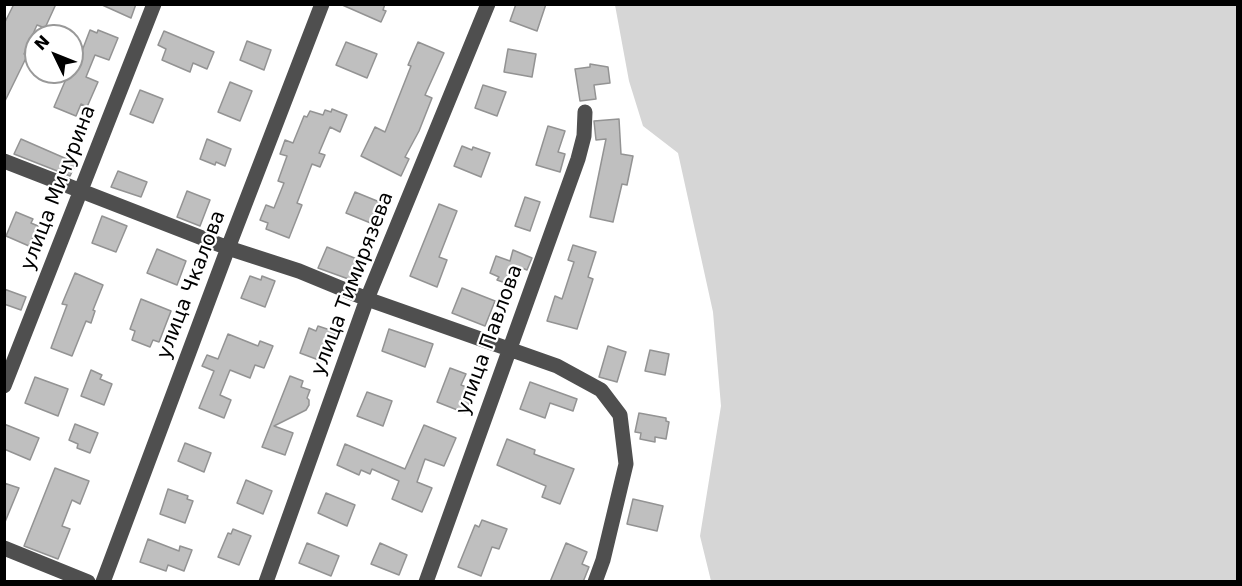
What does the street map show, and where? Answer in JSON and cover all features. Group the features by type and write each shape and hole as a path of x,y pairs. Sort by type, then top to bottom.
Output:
{"street":[{"name":"улица Мичурина","path":"4,386 154,4"},
{"name":"улица Чкалова","path":"102,582 322,4"},
{"name":"улица Тимирязева","path":"266,582 367,299 488,4"},
{"name":"улица Павлова","path":"426,582 578,159 584,135 585,112"},
{"path":"4,160 228,248 299,271 367,299 557,366 601,390 620,415 626,464 603,560 595,582"},
{"path":"4,548 88,582"}],"shaded area":[{"path":"615,5 1237,5 1237,581 711,581 700,536 721,406 713,312 678,153 643,126 629,81"}],"building":[{"path":"14,4 56,4 47,24 24,24 24,62 4,103 4,24"},
{"path":"100,4 136,4 131,18"},
{"path":"340,4 385,4 383,10 386,11 381,22"},
{"path":"516,4 546,4 537,31 510,21"},
{"path":"90,30 97,33 98,30 118,38 109,60 95,55 86,77 98,82 87,107 81,104 76,116 54,107 64,84 84,84 84,46"},
{"path":"164,31 214,52 207,69 193,63 190,72 162,60 166,49 158,45"},
{"path":"247,41 271,50 264,70 240,60"},
{"path":"346,42 377,54 367,78 336,65"},
{"path":"418,42 444,53 425,95 432,98 419,131 405,157 409,159 401,176 361,156 375,127 385,132"},
{"path":"508,49 536,54 532,77 504,72"},
{"path":"590,64 608,67 610,83 594,85 596,99 580,101 575,69 590,67"},
{"path":"230,82 252,91 240,121 218,112"},
{"path":"483,85 506,92 497,116 475,108"},
{"path":"140,90 163,99 153,123 130,114"},
{"path":"332,109 347,115 340,132 330,127 319,153 325,155 320,167 312,164 297,203 302,205 289,238 266,229 268,223 260,220 266,205 274,208 284,183 278,181 287,156 280,154 285,140 293,143 304,116 307,117 310,111 323,115 325,110 331,112"},
{"path":"619,119 621,154 633,156 627,185 622,184 613,222 590,217 606,139 596,140 594,121"},
{"path":"548,126 565,131 558,152 565,154 560,172 536,165"},
{"path":"21,139 76,163 70,176 14,154"},
{"path":"207,139 231,149 225,166 200,159"},
{"path":"462,146 490,153 481,177 454,166"},
{"path":"118,171 147,182 141,197 111,187"},
{"path":"187,191 210,200 200,226 177,217"},
{"path":"355,192 382,203 373,224 346,213"},
{"path":"525,197 540,202 530,231 515,226"},
{"path":"439,204 457,211 439,257 447,260 437,287 410,276"},
{"path":"16,212 33,219 31,223 38,226 29,246 6,236"},
{"path":"102,216 127,226 116,252 92,243"},
{"path":"573,245 596,252 588,277 593,279 577,329 547,321 555,296 562,299 574,262 568,260"},
{"path":"327,247 362,261 354,281 318,268"},
{"path":"157,249 186,261 177,285 147,273"},
{"path":"513,250 532,258 527,270 522,268 514,286 497,280 499,277 490,273 496,256 510,261"},
{"path":"75,273 103,285 93,310 95,311 91,323 86,321 72,356 51,348 67,305 62,304"},
{"path":"250,276 261,280 262,276 275,281 265,307 241,298"},
{"path":"462,288 495,301 485,326 452,313"},
{"path":"4,289 26,297 21,310 4,304"},
{"path":"141,299 171,311 159,342 153,340 150,347 132,340 135,331 130,329"},
{"path":"318,326 336,332 324,362 300,353 309,328 316,331"},
{"path":"389,329 433,344 425,367 382,351"},
{"path":"228,334 258,346 260,341 273,346 264,368 255,365 250,378 230,370 220,395 231,400 224,418 199,408 214,371 202,366 207,355 218,359"},
{"path":"608,346 626,352 617,382 599,377"},
{"path":"650,350 669,354 665,375 645,371"},
{"path":"450,368 466,374 461,385 474,390 465,413 437,402"},
{"path":"91,370 102,375 100,379 112,384 104,405 81,396"},
{"path":"290,376 303,381 301,387 310,390 307,398 309,405 306,410 274,426 293,433 285,455 262,447"},
{"path":"35,377 68,389 58,416 25,403"},
{"path":"530,382 577,399 573,411 550,403 545,418 520,409"},
{"path":"367,392 392,401 383,426 357,416"},
{"path":"639,413 666,418 669,422 666,439 655,437 655,442 640,439 641,433 635,432"},
{"path":"4,424 39,438 30,460 4,449"},
{"path":"75,424 98,433 90,453 77,448 78,444 69,440"},
{"path":"424,425 456,438 444,466 425,459 417,482 432,488 422,512 392,499 399,481 372,469 370,474 361,470 359,475 337,465 345,444 405,469"},
{"path":"507,439 535,450 534,454 574,469 560,504 542,497 546,486 497,465"},
{"path":"185,443 211,453 204,472 178,461"},
{"path":"55,468 89,481 80,504 72,500 62,526 70,529 58,559 24,546"},
{"path":"246,480 272,491 263,514 237,503"},
{"path":"4,483 19,488 5,522 4,522"},
{"path":"168,489 188,496 187,499 193,501 185,523 160,514"},
{"path":"326,493 355,505 347,526 318,513"},
{"path":"633,499 663,506 657,531 627,524"},
{"path":"482,520 507,529 499,549 492,547 481,576 458,567 475,525 479,527"},
{"path":"233,529 251,536 239,565 218,557 228,533 231,534"},
{"path":"148,539 179,551 180,546 192,550 184,571 168,565 166,571 140,562"},
{"path":"307,543 339,556 331,576 299,563"},
{"path":"380,543 407,555 399,575 371,564"},
{"path":"566,543 587,552 582,564 589,567 583,582 550,582"}]}
